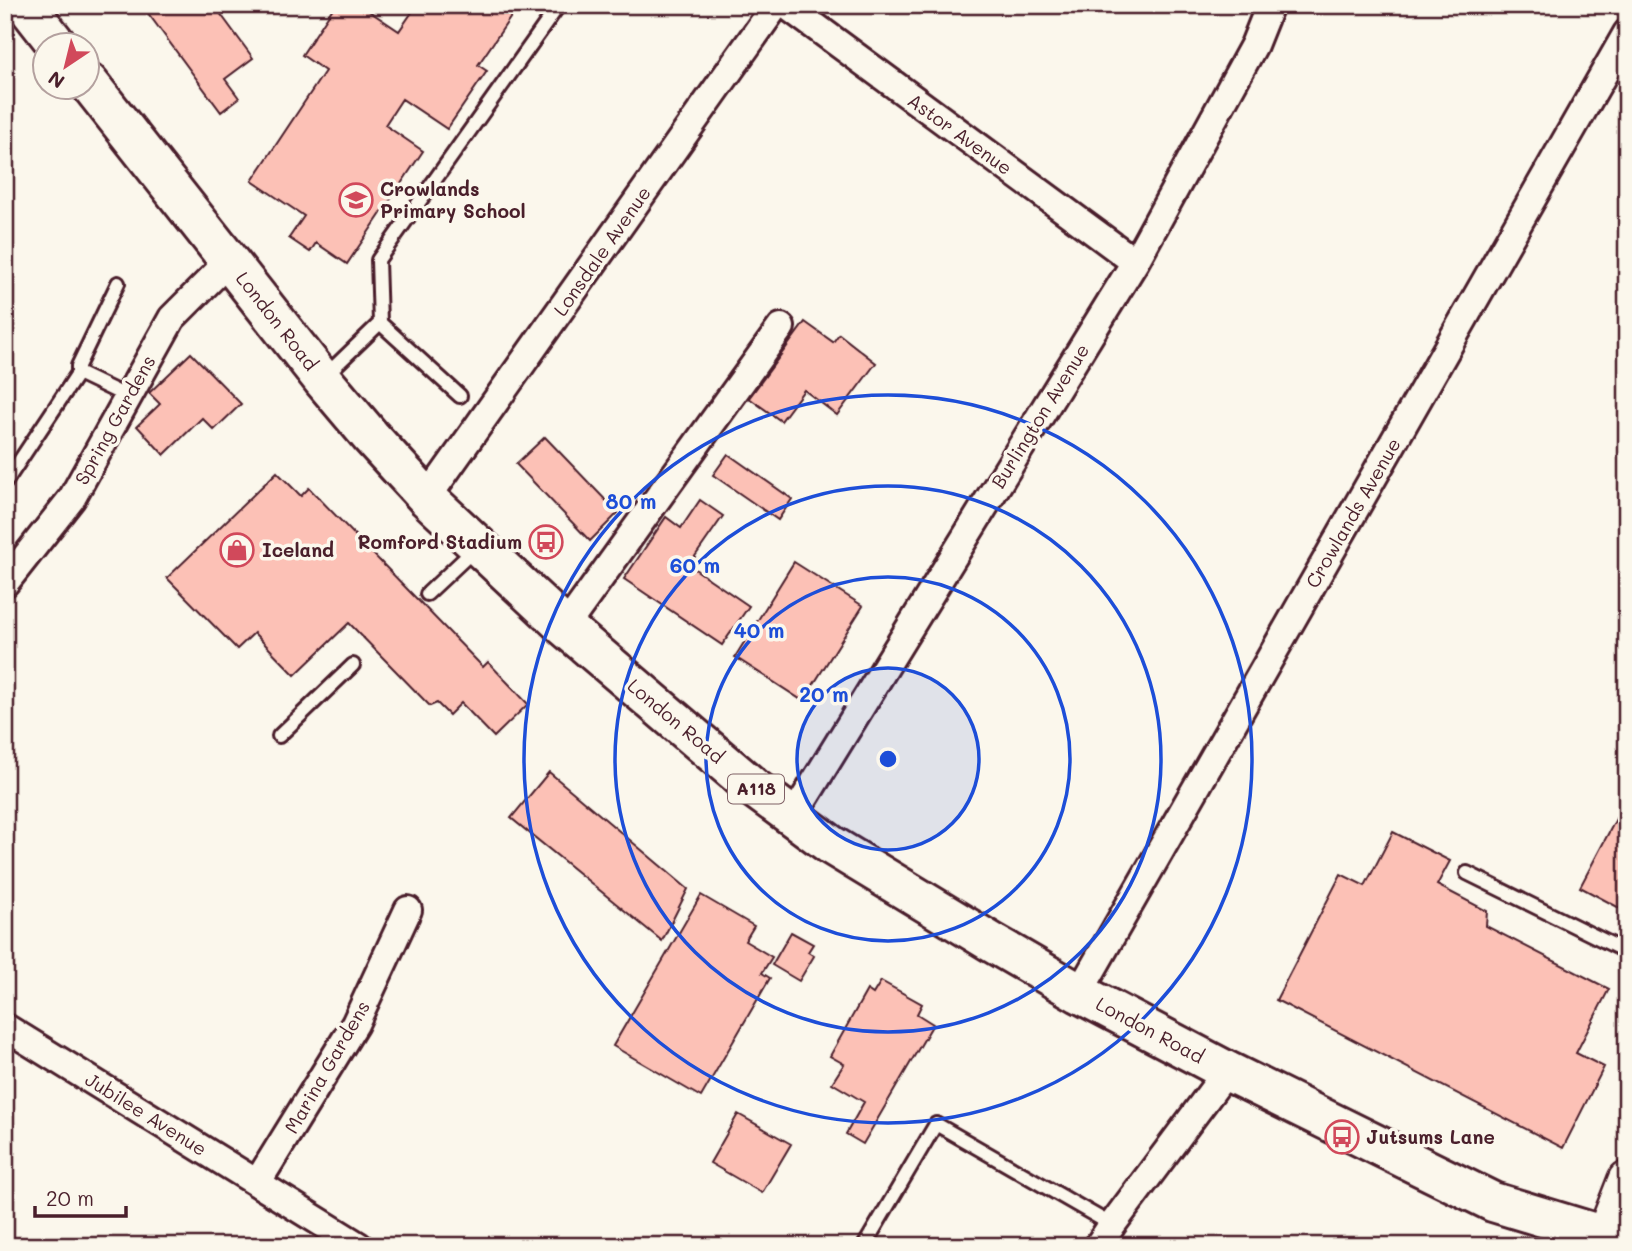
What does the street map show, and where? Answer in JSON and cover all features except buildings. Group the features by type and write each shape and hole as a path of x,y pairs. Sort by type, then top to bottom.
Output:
{"main road":[{"path":"26,5 47,32"},
{"name":"London Road","path":"102,100 322,379 371,438 427,498 565,627 755,789 831,845 1079,993 1227,1071 1493,1202 1610,1241"}],"street":[{"name":"Lonsdale Avenue","path":"427,498 776,5"},
{"name":"Astor Avenue","path":"786,5 1135,262"},
{"name":"Burlington Avenue","path":"793,817 1135,262 1254,45 1270,5"},
{"name":"Crowlands Avenue","path":"1079,993 1627,33"},
{"name":"Spring Gardens","path":"5,583 72,498 172,318 229,261"},
{"path":"565,627 781,327"},
{"name":"Marina Gardens","path":"257,1183 355,1024 408,910"},
{"name":"Jubilee Avenue","path":"5,1027 359,1246"},
{"path":"1105,1235 1227,1071"},
{"path":"1610,1241 1627,1180"}],"lane":[{"path":"460,396 380,323 378,260 559,5"},
{"path":"5,483 78,373 78,366 118,283"},
{"path":"322,379 380,323"},
{"path":"78,373 128,397"},
{"path":"427,594 478,547"},
{"path":"279,736 353,665"},
{"path":"1467,873 1627,952"},
{"path":"864,1246 936,1124 1105,1235"}],"place":[{"name":"Crowlands Primary School","path":"356,200"},
{"name":"Romford Stadium","path":"546,542"},
{"name":"Iceland","path":"237,550"},
{"name":"Jutsums Lane","path":"1342,1137"}]}
